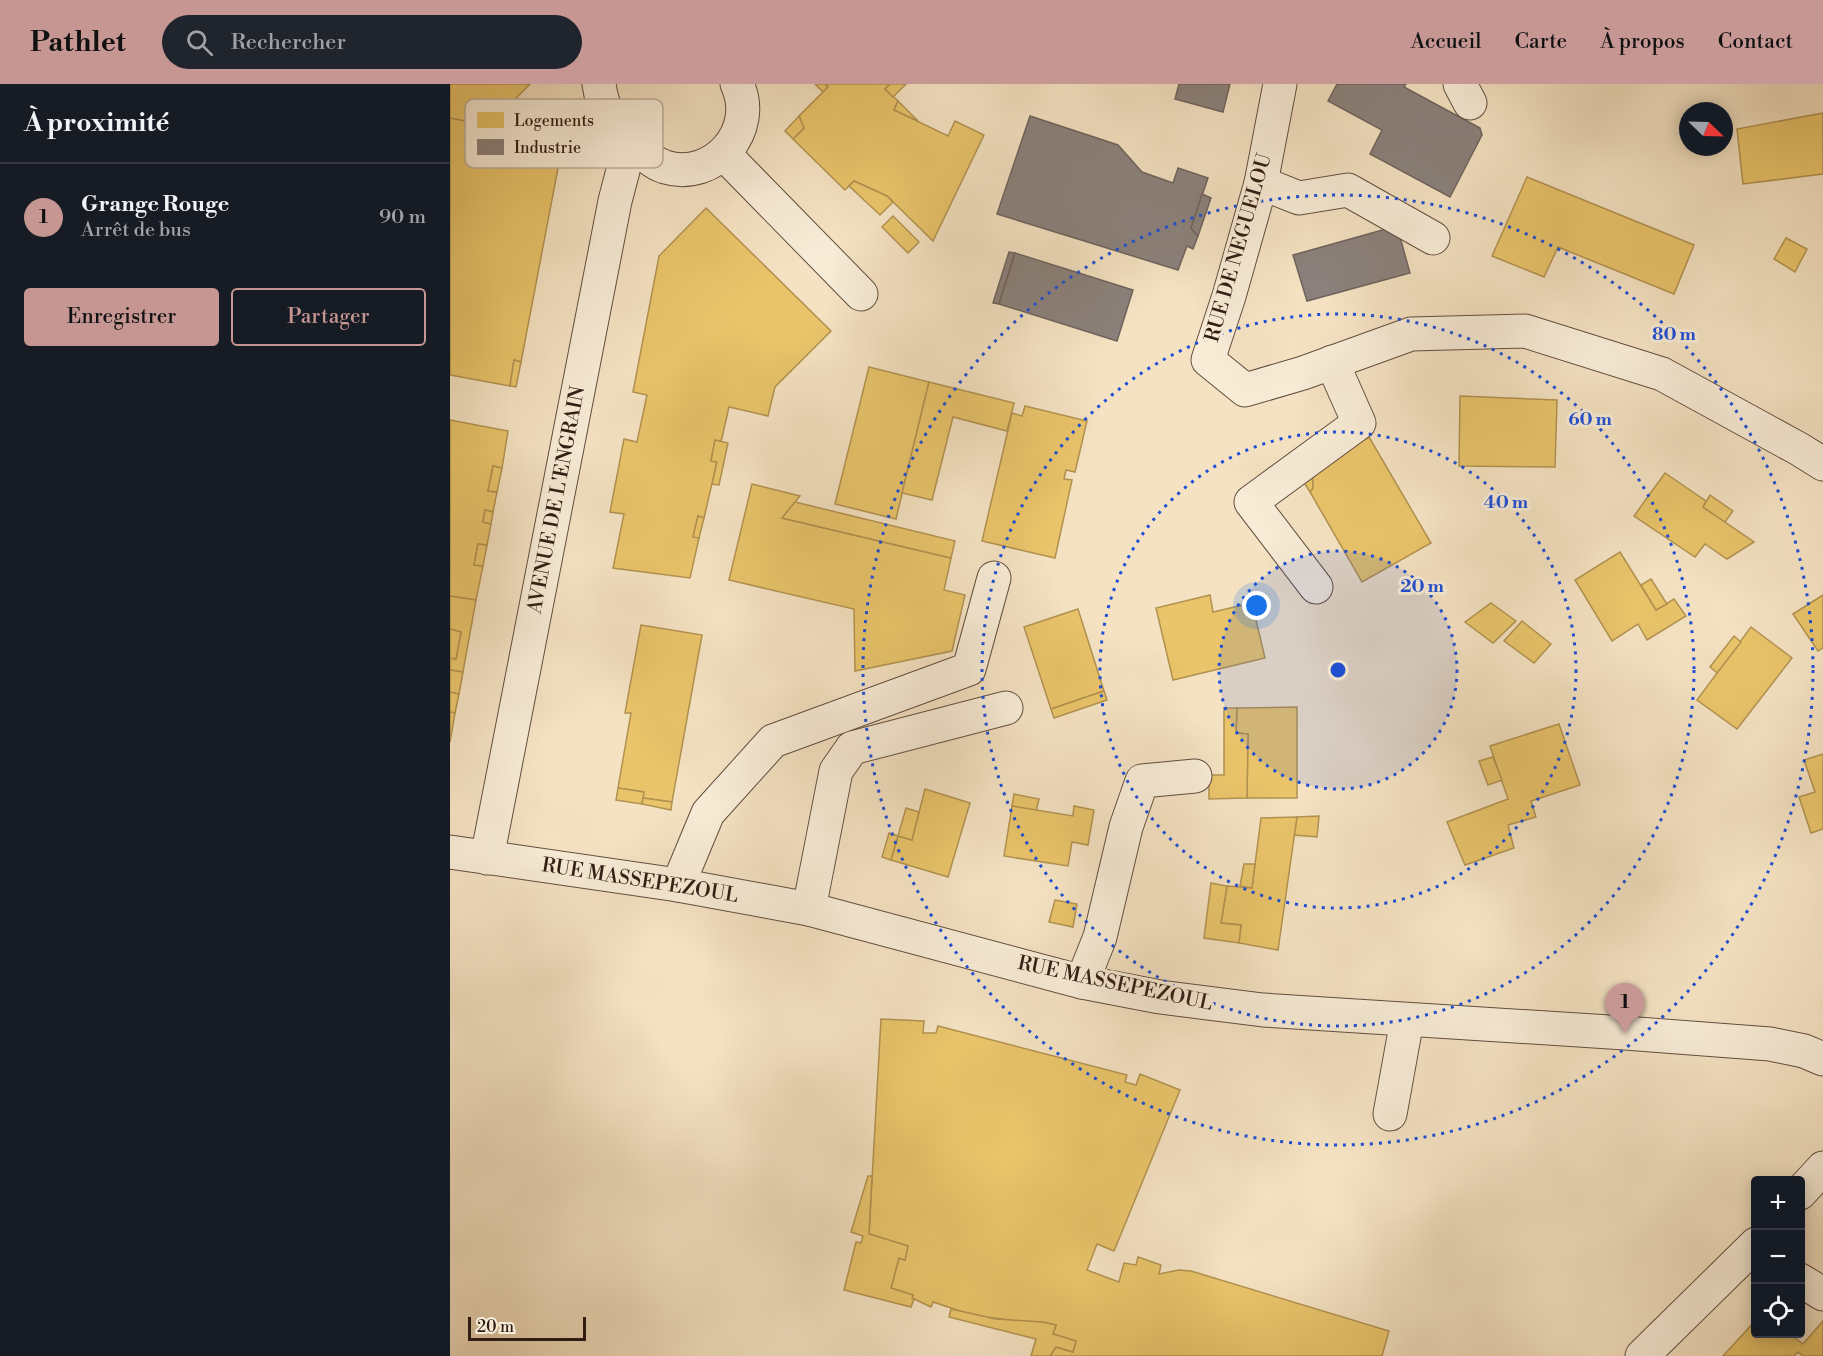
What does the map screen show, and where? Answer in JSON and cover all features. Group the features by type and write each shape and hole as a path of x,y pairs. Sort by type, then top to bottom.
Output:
{"street":[{"path":"599,84 601,99"},
{"path":"663,166 683,170 702,167 723,154 732,145 740,129 743,110 741,92 736,84"},
{"name":"RUE DE NEGUELOU","path":"1280,84 1261,183 1208,360 1245,390 1303,373 1411,334 1525,331 1662,374 1823,464"},
{"path":"723,154 861,294"},
{"name":"AVENUE DE L'ENGRAIN","path":"487,858 615,201 624,168"},
{"path":"1261,183 1299,198 1348,190 1433,237"},
{"path":"1316,587 1251,502 1359,423 1332,362"},
{"path":"678,885 708,813 773,741 969,669 994,578"},
{"path":"809,909 836,771 852,748 1006,708"},
{"path":"1082,982 1100,937 1126,827 1142,781 1195,776"},
{"name":"RUE MASSEPEZOUL","path":"450,852 678,885 809,909 1082,982 1210,1005 1770,1044 1804,1051 1823,1059"},
{"path":"1390,1114 1407,1020"},
{"path":"1805,1188 1823,1168"},
{"path":"1642,1356 1751,1252"},
{"path":"1805,1283 1823,1294"}],"building: Logements":[{"path":"450,84 530,84 515,99 465,99 465,121 450,118"},
{"path":"815,84 825,84 828,87 823,92"},
{"path":"825,84 890,84 885,89 898,101 894,110 948,136 955,121 984,135 933,241 887,196 854,181 845,190 793,139 804,128 799,116 828,87"},
{"path":"890,84 906,84 893,97 885,89"},
{"path":"898,101 918,121 894,110"},
{"path":"1823,113 1823,174 1743,184 1737,129"},
{"path":"799,116 804,128 793,139 785,131"},
{"path":"450,118 465,121 465,168 558,168 521,362 514,360 510,386 450,375"},
{"path":"1527,177 1694,245 1674,294 1558,247 1544,277 1492,256"},
{"path":"854,181 887,196 893,202 880,215 849,186"},
{"path":"706,208 831,331 775,387 768,416 729,407 721,442 715,440 711,461 717,462 704,518 698,516 693,537 699,538 690,578 613,568 624,514 610,512 624,439 637,442 647,395 633,392 659,256"},
{"path":"893,216 919,242 908,253 882,227"},
{"path":"1786,238 1807,249 1795,272 1774,259"},
{"path":"514,360 521,362 516,387 510,386"},
{"path":"869,367 929,382 896,519 835,504"},
{"path":"929,382 1014,403 1007,431 953,417 932,500 902,493"},
{"path":"1460,396 1557,400 1555,467 1459,466"},
{"path":"1025,406 1087,421 1075,472 1066,470 1064,479 1072,480 1055,558 982,541 1012,413 1022,416"},
{"path":"450,420 508,431 502,468 493,466 488,491 497,492 493,512 485,510 483,522 491,524 487,545 478,544 474,565 483,566 476,600 450,596"},
{"path":"1369,437 1431,543 1362,582 1310,492 1313,488 1312,470"},
{"path":"715,440 728,443 719,485 712,484 717,462 711,461"},
{"path":"493,466 502,468 497,492 488,491"},
{"path":"1312,470 1313,488 1310,492 1300,476"},
{"path":"1665,473 1706,501 1703,507 1754,542 1727,559 1705,544 1695,557 1634,516"},
{"path":"752,484 800,496 782,518 951,558 944,590 965,595 952,651 855,671 854,609 729,580"},
{"path":"1710,495 1733,511 1725,522 1703,507"},
{"path":"795,502 955,541 951,558 782,518"},
{"path":"485,510 493,512 491,524 483,522"},
{"path":"698,516 704,518 699,538 693,537"},
{"path":"478,544 487,545 483,566 474,565"},
{"path":"1620,552 1656,610 1674,599 1686,616 1647,640 1638,624 1612,641 1575,580"},
{"path":"1651,579 1667,604 1656,610 1641,585"},
{"path":"1210,595 1213,612 1252,603 1265,658 1173,680 1156,608"},
{"path":"1823,595 1823,648 1818,651 1793,614"},
{"path":"450,596 476,600 463,672 450,670 450,658 456,659 461,632 450,629"},
{"path":"1491,603 1516,621 1493,643 1465,622"},
{"path":"1078,609 1104,691 1051,709 1024,627"},
{"path":"1522,621 1551,644 1534,663 1504,641"},
{"path":"641,625 702,635 672,802 643,798 644,792 618,788 631,713 625,713"},
{"path":"1751,627 1792,658 1737,729 1697,700"},
{"path":"450,629 461,632 456,659 450,658"},
{"path":"1734,636 1741,642 1717,673 1710,667"},
{"path":"450,670 463,672 459,694 450,693"},
{"path":"1104,691 1107,700 1054,718 1051,709"},
{"path":"450,692 459,694 455,713 450,712"},
{"path":"1297,707 1297,798 1247,798 1248,734 1236,733 1237,708"},
{"path":"1224,708 1237,708 1236,733 1248,734 1247,798 1209,799 1209,775 1224,775"},
{"path":"450,712 455,713 450,742"},
{"path":"1559,724 1580,785 1531,801 1536,817 1508,825 1514,848 1465,865 1447,822 1508,799 1490,746"},
{"path":"1823,754 1823,829 1811,833 1799,797 1815,792 1804,760"},
{"path":"1493,757 1502,780 1488,785 1479,761"},
{"path":"618,788 644,792 642,804 616,800"},
{"path":"925,789 970,803 948,877 891,860 898,836 912,840"},
{"path":"1014,794 1039,799 1036,811 1012,806"},
{"path":"643,798 672,802 671,810 642,804"},
{"path":"1012,806 1073,816 1074,806 1094,810 1088,845 1072,842 1068,866 1004,856"},
{"path":"906,808 919,812 912,840 898,836"},
{"path":"1319,816 1317,837 1294,835 1297,817"},
{"path":"1297,817 1278,950 1239,943 1241,925 1221,923 1227,886 1252,888 1261,818"},
{"path":"889,833 898,836 891,860 882,857"},
{"path":"1244,864 1255,864 1252,888 1240,886"},
{"path":"1211,883 1227,886 1221,923 1241,925 1239,943 1204,938"},
{"path":"1055,900 1077,904 1073,927 1049,922"},
{"path":"881,1019 924,1021 923,1033 936,1033 938,1026 1127,1075 1125,1082 1136,1085 1140,1074 1180,1090 1114,1251 1097,1244 1087,1270 1119,1282 1124,1263 1136,1265 1138,1257 1161,1265 1159,1274 1179,1270 1191,1271 1389,1331 1382,1356 1050,1356 1056,1347 1073,1352 1076,1341 1053,1334 1056,1325 986,1317 933,1302 931,1307 912,1298 913,1295 891,1288 899,1258 905,1260 908,1246 869,1234"},
{"path":"868,1176 872,1176 869,1234 908,1246 905,1260 899,1258 891,1288 913,1295 911,1307 844,1290 856,1242 861,1243 863,1236 851,1232"},
{"path":"951,1309 996,1319 1056,1325 1053,1334 1076,1341 1073,1352 1056,1347 1050,1356 1031,1356 1036,1339 949,1317"},
{"path":"1823,1321 1823,1356 1803,1356 1798,1352 1794,1356 1723,1356 1751,1325 1751,1338 1795,1338 1803,1344"}],"building: Industrie":[{"path":"1179,84 1230,84 1223,112 1175,99"},
{"path":"1337,84 1406,84 1404,87 1480,128 1482,135 1450,197 1370,154 1382,130 1328,101"},
{"path":"1030,116 1118,145 1142,172 1173,183 1178,168 1208,178 1191,228 1198,236 1193,249 1187,246 1178,270 997,214"},
{"path":"1202,194 1211,198 1198,236 1191,228"},
{"path":"1397,226 1410,273 1307,301 1293,255"},
{"path":"1009,252 1015,253 999,304 993,303"},
{"path":"1015,253 1133,290 1117,341 999,304"}],"place":[{"name":"Grange Rouge","path":"1625,1033"}]}
